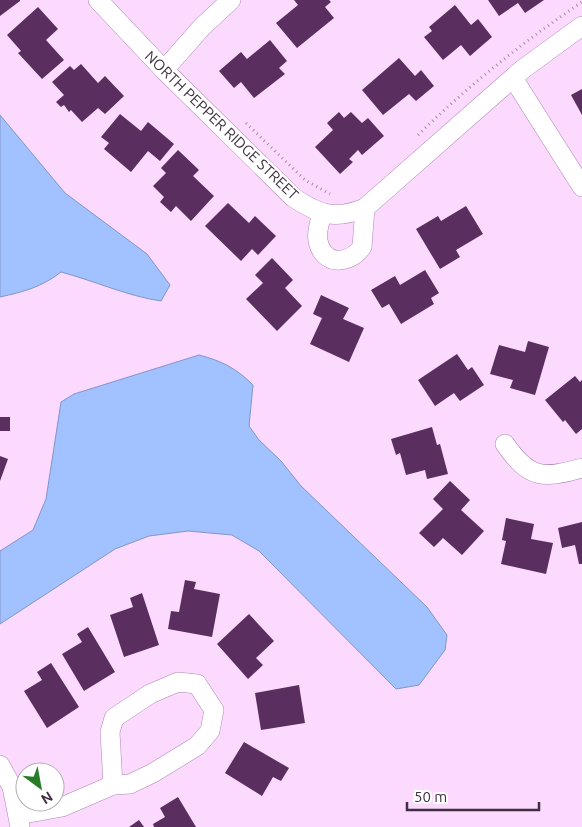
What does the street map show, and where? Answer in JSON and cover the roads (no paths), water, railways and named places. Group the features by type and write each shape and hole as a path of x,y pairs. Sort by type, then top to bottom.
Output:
{"street":[{"name":"NORTH PEPPER RIDGE STREET","path":"98,0 164,70 294,198 314,211 339,216 365,208 513,78 582,26"},
{"path":"164,70 202,27 231,0"},
{"path":"513,78 582,187"},
{"path":"322,213 317,234 318,241 329,259 336,261 349,259 362,247 365,208"},
{"path":"504,444 517,462 537,476 558,475 582,468"},
{"path":"0,765 12,786 19,821 62,807 113,785 130,784 153,773 197,746 210,731 214,710 197,684 178,682 162,688 114,718 110,732 113,785"}],"water":[{"path":"0,115 65,193 147,254 170,285 161,301 136,296 61,272 47,282 0,297"},
{"path":"199,355 228,366 253,385 249,426 259,440 281,461 301,486 427,607 447,635 445,650 419,685 396,689 259,551 232,535 188,531 149,536 115,549 0,624 0,551 33,530 46,499 61,402 74,394"}]}
